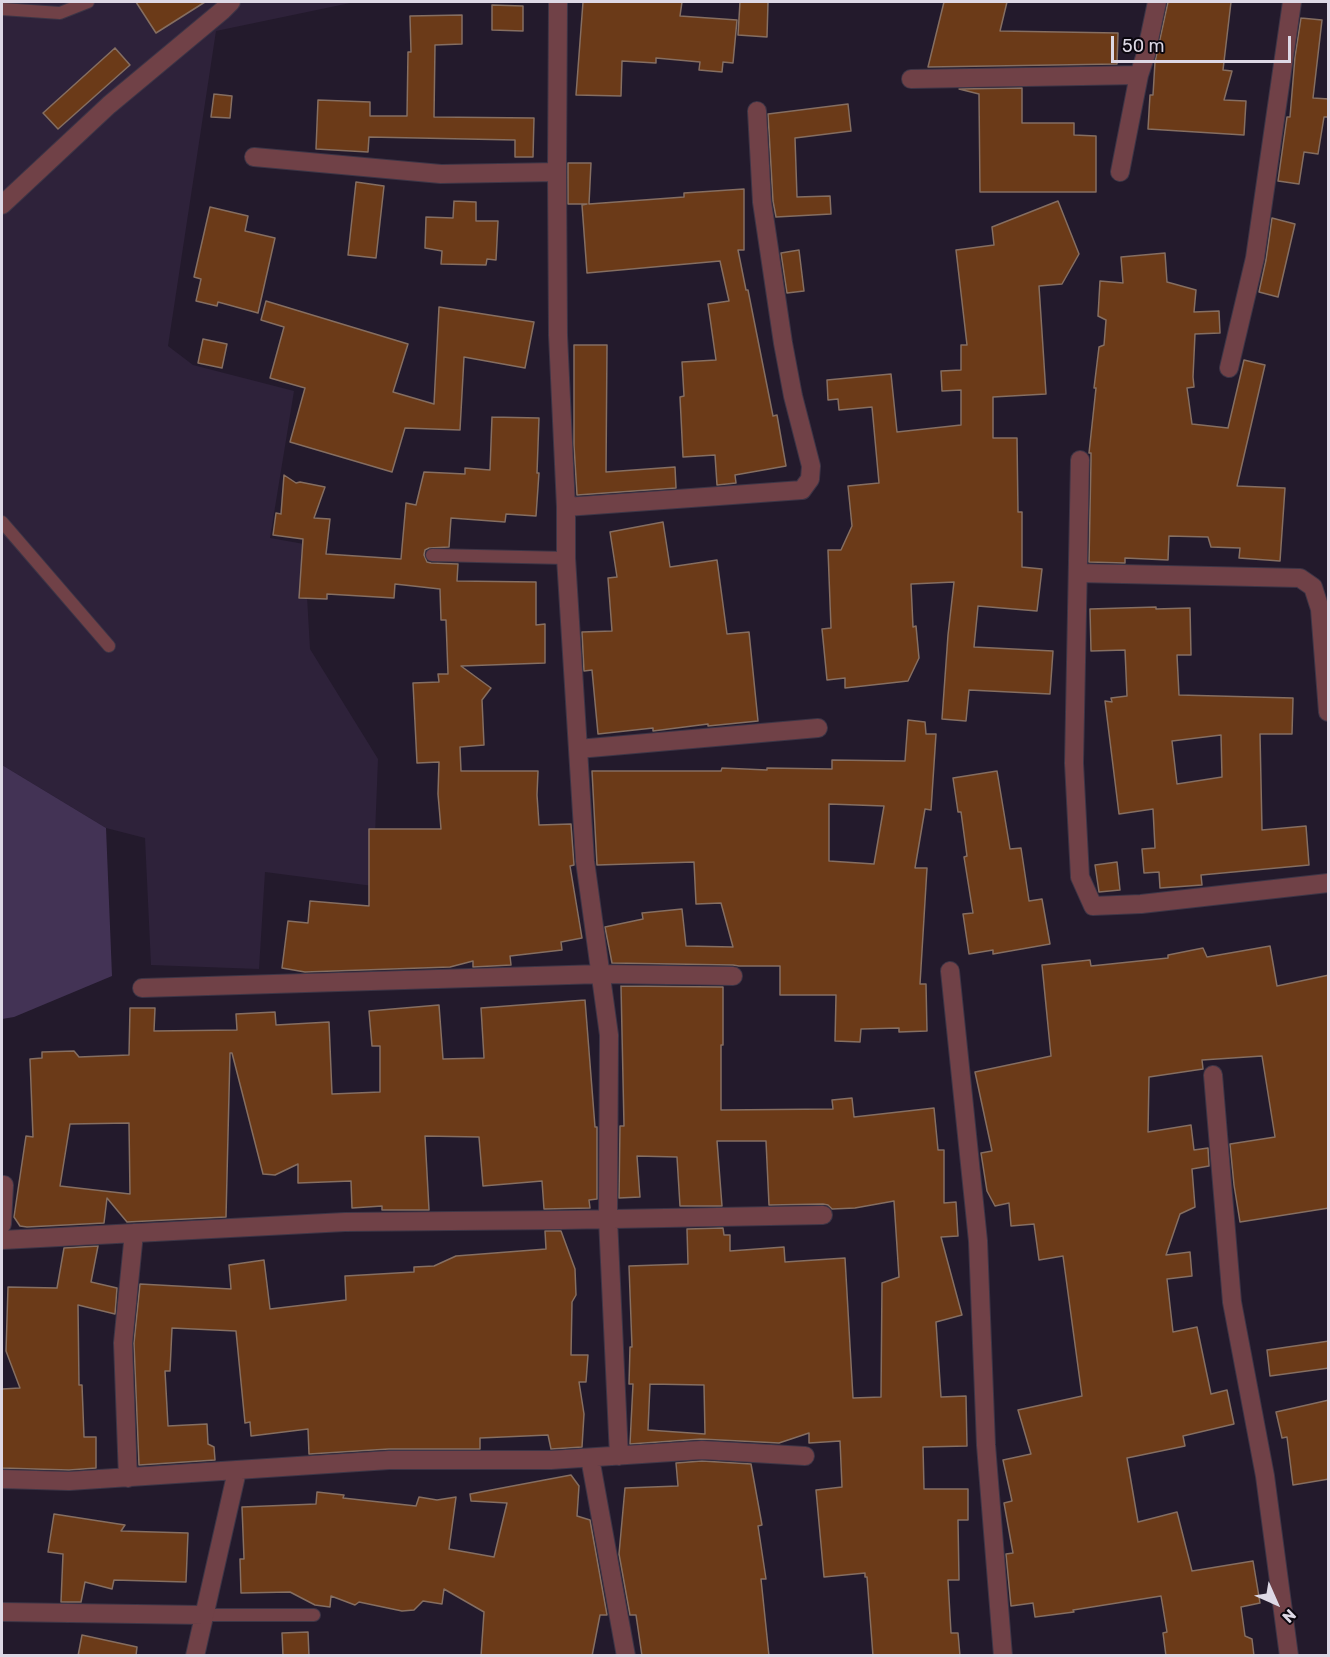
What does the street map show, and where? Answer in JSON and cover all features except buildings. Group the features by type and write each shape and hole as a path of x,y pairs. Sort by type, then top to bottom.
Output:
{"street":[{"path":"2,205 109,105 231,2"},
{"path":"558,2 558,335 566,507 566,558 585,861 609,1035 608,1219 619,1455"},
{"path":"1120,172 1139,75 1157,2"},
{"path":"1229,368 1255,258 1292,2"},
{"path":"911,79 1139,75"},
{"path":"566,507 802,490 810,479 811,466 793,396 783,342 762,202 757,111"},
{"path":"254,157 441,174 557,172"},
{"path":"1080,460 1074,764 1080,877 1093,906 1141,904 1329,883"},
{"path":"1078,573 1300,578 1313,587 1320,609 1329,712"},
{"path":"578,749 818,728"},
{"path":"950,971 978,1241 986,1445 1003,1656"},
{"path":"141,988 601,974 733,975"},
{"path":"1213,1075 1232,1302 1265,1476 1289,1656"},
{"path":"2,1224 4,1185"},
{"path":"2,1240 345,1222 823,1215"},
{"path":"128,1478 123,1343 134,1233"},
{"path":"2,1479 69,1481 388,1460 551,1460 702,1450 805,1456"},
{"path":"590,1458 626,1656"},
{"path":"195,1656 237,1471"},
{"path":"2,1612 203,1615"}],"lane":[{"path":"2,9 60,13 88,2"},
{"path":"2,522 109,646"},
{"path":"432,555 566,558"},
{"path":"203,1615 314,1615"}],"shaded area":[{"path":"2,2 355,2 216,31 168,346 193,365 294,391 270,538 304,544 310,649 378,759 373,886 265,872 259,969 151,965 145,838 106,828 2,765"},
{"path":"2,765 106,828 112,976 14,1017 2,1019"}]}
